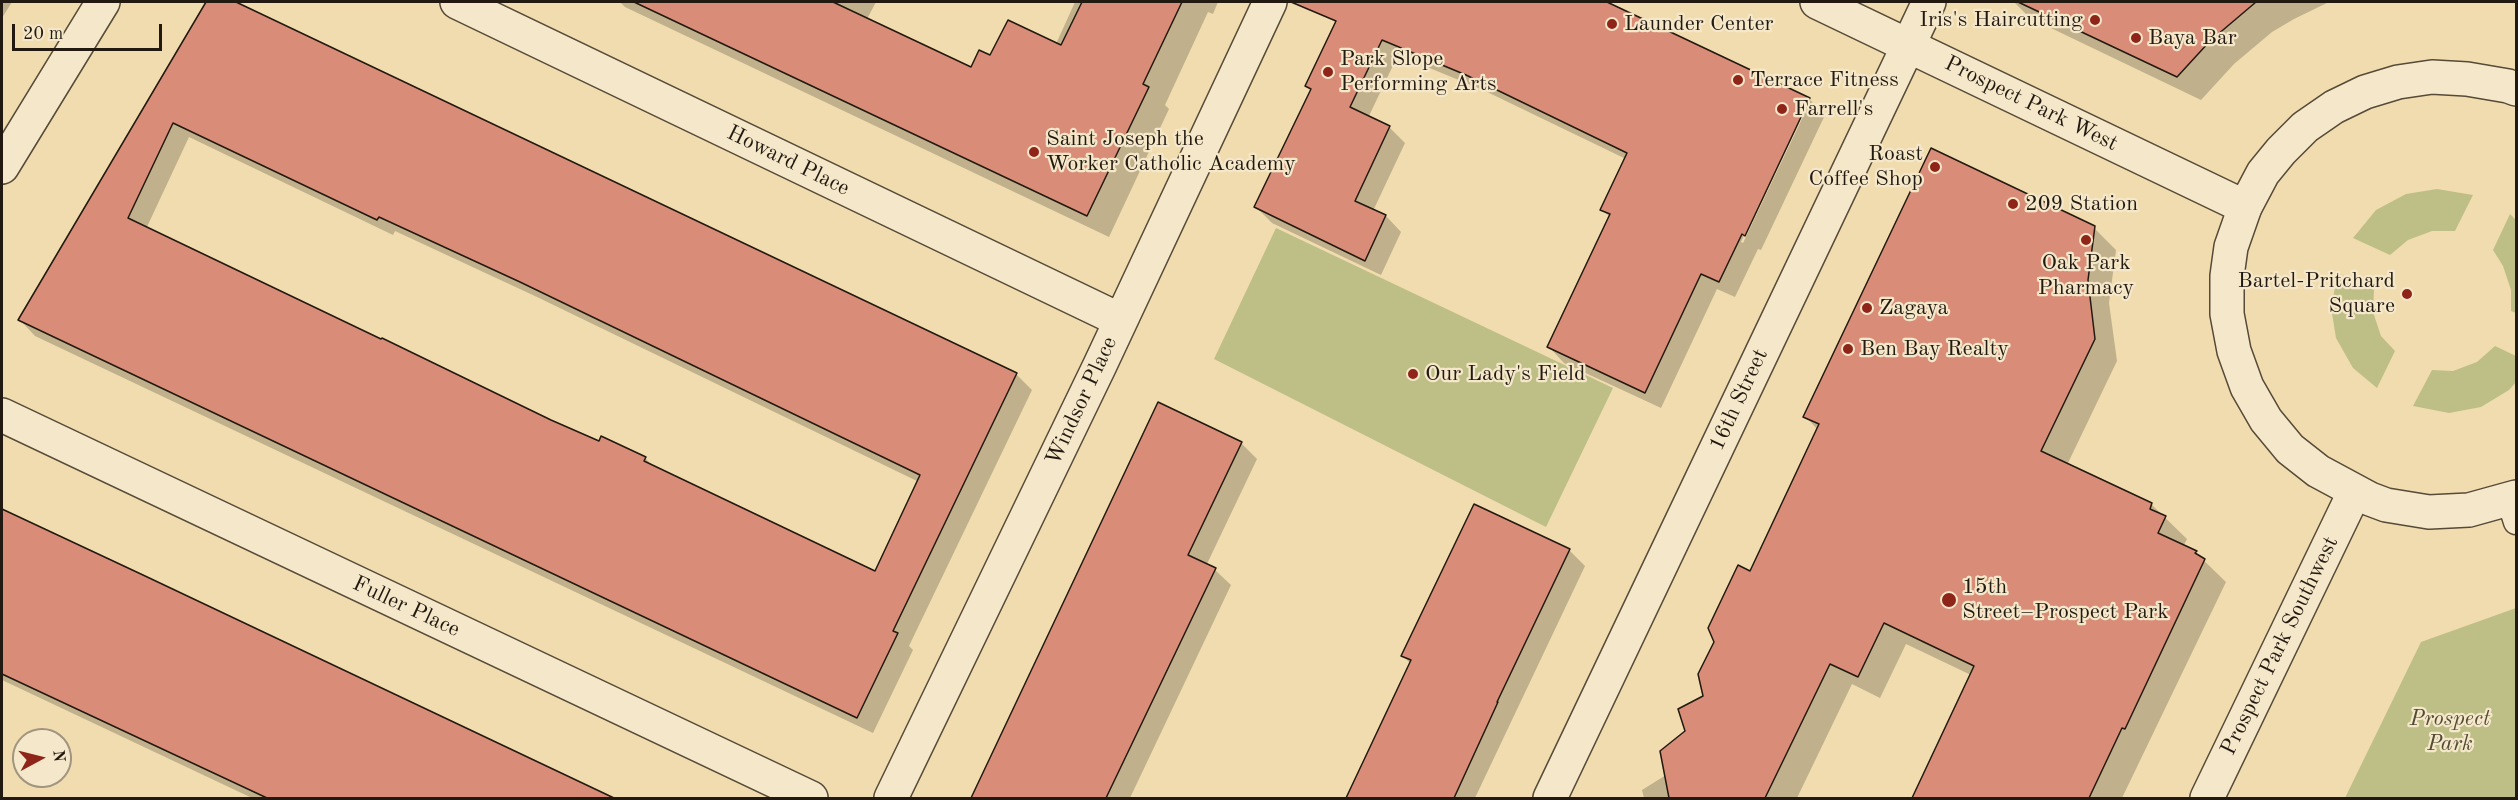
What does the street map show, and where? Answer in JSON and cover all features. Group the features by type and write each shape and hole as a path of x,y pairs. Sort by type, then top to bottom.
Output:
{"street":[{"path":"2,167 102,2"},
{"name":"Howard Place","path":"457,2 1120,320"},
{"name":"Windsor Place","path":"891,798 1100,365 1270,2"},
{"name":"Prospect Park West","path":"1817,2 2245,207"},
{"name":"16th Street","path":"1550,798 1929,2"},
{"path":"2514,506 2429,512 2386,505 2354,492 2318,471 2290,449 2266,420 2247,387 2234,351 2227,314 2227,276 2231,247 2245,207 2263,173 2305,127 2334,107 2365,92 2398,82 2432,77 2467,79 2517,89"},
{"name":"Fuller Place","path":"2,415 811,798"},
{"name":"Prospect Park Southwest","path":"2207,798 2354,492"}],"green space":[{"path":"2437,189 2473,195 2455,231 2432,231 2408,240 2390,255 2353,238 2376,210 2406,194"},
{"path":"2510,214 2516,220 2516,313 2511,311 2511,290 2503,266 2493,250"},
{"name":"Our Lady's Field","path":"1276,228 1613,388 1546,527 1214,359"},
{"path":"2338,273 2374,290 2373,312 2381,336 2395,351 2377,388 2353,368 2336,338 2331,307"},
{"path":"2495,346 2516,356 2516,382 2509,390 2481,407 2449,413 2413,406 2432,370 2453,371 2477,362"},
{"name":"Prospect Park","path":"2516,608 2516,798 2345,798 2421,642"}],"building":[{"path":"206,2 236,2 1017,373 893,631 898,633 857,718 18,320","holes":["173,123 377,220 379,217 520,282 920,475 875,571 644,461 646,457 601,436 599,441 551,420 128,218"]},
{"name":"Saint Joseph the Worker Catholic Academy","path":"634,2 833,2 971,67 979,50 990,55 1008,20 1061,45 1082,2 1182,2 1143,84 1149,87 1087,216"},
{"path":"1291,2 1607,2 1810,98 1745,236 1742,234 1719,282 1701,274 1645,393 1547,347 1610,214 1600,210 1627,153 1466,75 1382,40 1350,107 1390,126 1355,201 1386,215 1365,261 1254,207 1311,89 1305,86 1336,21"},
{"path":"2018,2 2256,2 2210,41 2177,77"},
{"path":"1931,148 2095,226 2088,280 2095,339 2041,451 2152,503 2150,509 2166,516 2158,533 2197,551 2195,553 2205,559 2125,729 2122,728 2089,798 1912,798 1974,666 1884,623 1858,677 1830,664 1765,798 1669,798 1660,751 1685,731 1678,709 1703,696 1698,674 1714,642 1708,628 1738,565 1750,571 1819,424 1803,417"},
{"path":"1158,402 1242,442 1188,555 1216,568 1106,798 971,798"},
{"path":"1474,504 1570,549 1454,798 1346,798 1411,660 1401,656"},
{"path":"2,509 614,798 267,798 2,674"}],"place":[{"name":"Iris's Haircutting","path":"2095,20"},
{"name":"Launder Center","path":"1612,24"},
{"name":"Baya Bar","path":"2136,38"},
{"name":"Park Slope Performing Arts","path":"1328,72"},
{"name":"Terrace Fitness","path":"1738,80"},
{"name":"Farrell's","path":"1782,109"},
{"name":"Saint Joseph the Worker Catholic Academy","path":"1034,152"},
{"name":"Roast Coffee Shop","path":"1935,167"},
{"name":"209 Station","path":"2013,204"},
{"name":"Oak Park Pharmacy","path":"2086,240"},
{"name":"Bartel-Pritchard Square","path":"2407,294"},
{"name":"Zagaya","path":"1867,308"},
{"name":"Ben Bay Realty","path":"1848,349"},
{"name":"Our Lady's Field","path":"1413,374"},
{"name":"15th Street–Prospect Park","path":"1949,600"}]}
